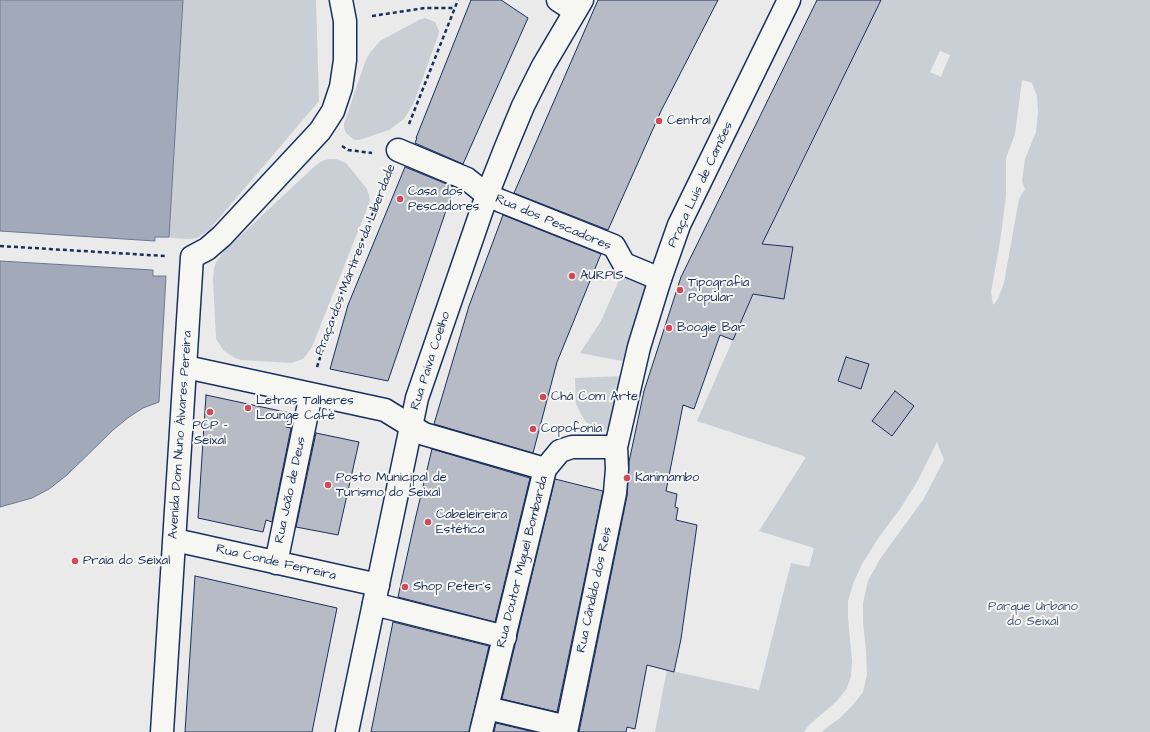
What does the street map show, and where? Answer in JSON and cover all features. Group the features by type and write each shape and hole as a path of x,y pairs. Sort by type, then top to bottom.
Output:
{"street":[{"name":"Praça Luís de Camões","path":"616,447 639,347 660,279 679,225 789,0"},
{"name":"Rua Paiva Coelho","path":"347,732 417,398 487,195 523,106 572,4"},
{"path":"192,257 207,249 222,236 320,131 332,110 341,87 345,60 343,10"},
{"name":"Rua dos Pescadores","path":"398,150 467,179 487,195 614,246 624,264 660,279"},
{"name":"Avenida Dom Nuno Álvares Pereira","path":"162,732 192,257"},
{"path":"186,367 385,410 424,434 545,469"},
{"name":"Rua João de Deus","path":"276,563 312,394"},
{"name":"Rua Doutor Miguel Bombarda","path":"481,732 545,469 560,451 572,447 616,447"},
{"name":"Rua Cândido dos Reis","path":"566,730 615,493 617,469 616,447"},
{"name":"Rua Conde Ferreira","path":"175,540 276,563 376,594 505,637"},
{"path":"487,708 566,730"}],"path":[{"name":"Praça dos Mártires da Liberdade","path":"312,394 318,360 339,300 458,0"},
{"path":"343,10 455,8"},
{"name":"Praça dos Mártires da Liberdade","path":"320,131 348,150 374,154 398,150"},
{"path":"0,246 192,257"}],"green space":[{"path":"0,0 316,0 319,101 209,230 197,238 155,237 155,241 0,231"},
{"name":"Parque Urbano do Seixal","path":"881,0 1150,0 1150,732 822,732 840,718 863,692 867,675 863,603 868,581 880,559 923,500 944,460 937,442 917,482 862,564 853,584 848,601 852,661 851,676 847,688 837,701 809,725 804,732 655,732 667,670 759,690 791,563 809,567 814,548 759,531 806,457 697,421 753,294 784,299 793,247 753,244 765,189 785,199","holes":["940,51 950,55 941,77 930,72","1022,80 1032,83 1037,96 1038,112 1036,132 1025,159 1022,181 1025,189 1019,199 1004,283 998,299 993,305 991,292 1006,196 1006,158 1015,134","846,357 869,364 861,388 838,381","894,391 914,406 892,435 872,421"]},
{"path":"425,18 435,22 439,31 414,102 409,111 404,119 389,130 359,140 354,140 346,133 344,124 369,54 380,41"},
{"path":"336,159 346,163 367,189 370,201 312,347 303,359 291,363 241,360 235,358 224,351 216,339 213,279 216,262 225,250 315,166 322,161"},
{"path":"624,269 650,280 627,362 580,353 601,321"},
{"path":"624,376 609,426 602,434 585,421 576,404 575,378"}],"water":[{"path":"0,0 183,0 169,237 155,237 155,241 0,231"},
{"path":"0,261 153,270 153,276 166,276 159,402 143,408 129,417 113,430 67,475 49,489 32,498 0,507"}],"building":[{"path":"471,0 501,0 528,18 463,164 415,143"},
{"path":"598,0 718,0 661,111 608,230 514,193"},
{"path":"817,0 881,0 762,244 793,247 784,299 753,294 733,340 720,335 694,409 683,405 666,491 677,494 675,507 678,508 676,520 697,525 681,639 674,672 647,665 635,729 627,727 626,732 579,732 627,496 629,462 644,391 681,277"},
{"path":"405,167 454,187 388,381 330,369 348,305"},
{"path":"503,215 601,254 557,362 533,453 434,424 469,306"},
{"path":"846,357 869,364 861,389 838,381"},
{"path":"895,391 914,406 892,436 872,421"},
{"path":"206,395 290,413 286,427 291,428 272,522 266,520 263,532 198,518"},
{"name":"Posto Municipal de Turismo do Seixal","path":"316,433 359,442 338,535 296,527"},
{"path":"432,449 530,478 495,622 398,597"},
{"path":"555,479 603,491 557,712 502,699"},
{"path":"195,576 337,608 312,732 185,732"},
{"path":"393,622 489,646 469,732 371,732"},
{"path":"496,723 534,732 494,732"}],"place":[{"name":"Central","path":"659,121"},
{"name":"Casa dos Pescadores","path":"400,199"},
{"name":"AURPIS","path":"572,276"},
{"name":"Tipografia Popular","path":"680,290"},
{"name":"Boogie Bar","path":"669,328"},
{"name":"Chá Com Arte","path":"543,397"},
{"name":"Letras Talheres Lounge Café","path":"248,408"},
{"name":"PCP - Seixal","path":"210,412"},
{"name":"Copofonia","path":"533,429"},
{"name":"Kanimambo","path":"627,478"},
{"name":"Posto Municipal de Turismo do Seixal","path":"328,485"},
{"name":"Cabeleireira Estética","path":"428,522"},
{"name":"Praia do Seixal","path":"75,561"},
{"name":"Shop Peter's","path":"405,587"}]}
